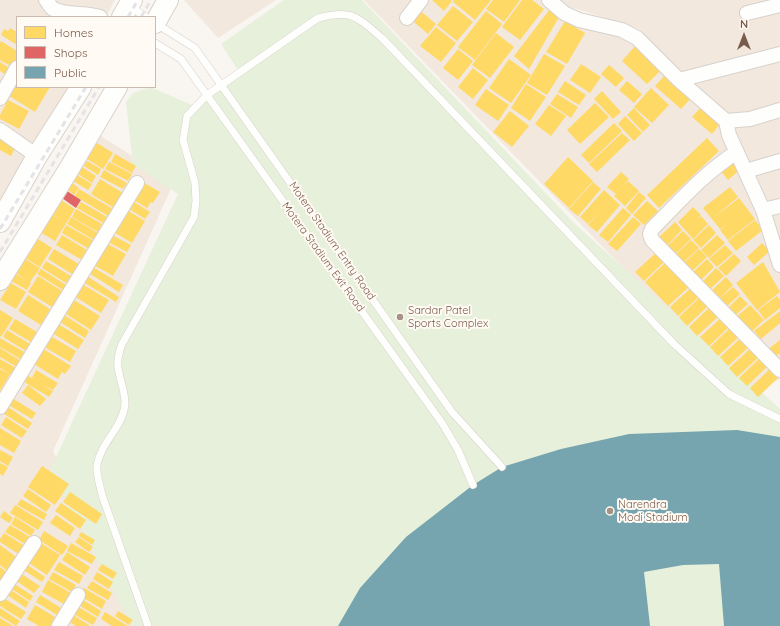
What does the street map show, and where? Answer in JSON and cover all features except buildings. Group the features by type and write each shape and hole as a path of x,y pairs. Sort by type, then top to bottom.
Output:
{"street":[{"path":"156,21 168,0"},
{"path":"406,18 421,0"},
{"path":"549,0 564,13 579,20 622,30 637,38 679,80 726,121 729,135 763,210 780,265"},
{"path":"747,13 780,5"},
{"path":"48,8 60,12 96,16"},
{"path":"679,80 780,54"},
{"path":"0,98 16,70"},
{"path":"1,219 37,156 80,88"},
{"path":"0,280 69,169 116,88"},
{"path":"726,121 750,119 780,110"},
{"path":"0,130 37,156"},
{"path":"737,152 722,161 695,185 652,229 650,234 652,240 780,370"},
{"path":"746,171 780,161"},
{"path":"0,407 137,183"},
{"path":"763,210 780,206"},
{"path":"0,594 34,543"},
{"path":"59,626 78,595"}],"lane":[{"path":"128,8 144,16"},
{"path":"148,626 102,495 98,478 97,465 101,453 121,420 123,412 124,394 118,368 118,357 122,344 194,216 196,201 195,183 183,140 187,116 206,95 318,18 334,14 346,14 357,17 383,38 674,344 729,394 780,419"},
{"name":"Motera Stadium Entry Road","path":"156,24 195,48 452,412 502,467"},
{"name":"Motera Stadium Exit Road","path":"156,44 180,59 206,95 442,424 458,450 473,485"}],"shaded area":[{"path":"0,0 115,0 107,16 16,16 16,88 72,88 0,208"},
{"path":"184,0 276,0 218,38"},
{"path":"364,0 544,0 634,42 721,116 780,266 780,379 747,396"},
{"path":"561,0 780,0 780,251 767,200 722,115 680,74 639,29 568,6"},
{"path":"96,133 174,182 53,451 144,626 0,626 0,288"}],"green space":[{"name":"Sardar Patel Sports Complex","path":"284,0 362,0 575,224 780,409 780,626 132,626 50,470 178,194 133,164 126,102 133,93 147,88 152,88 192,105 240,73 221,44"}],"railway":[{"path":"129,16 138,0"},
{"path":"142,16 151,0"},
{"path":"0,229 85,88"},
{"path":"0,252 98,88"}],"place":[{"name":"Sardar Patel Sports Complex","path":"400,317"},
{"name":"Narendra Modi Stadium","path":"610,511"}]}
